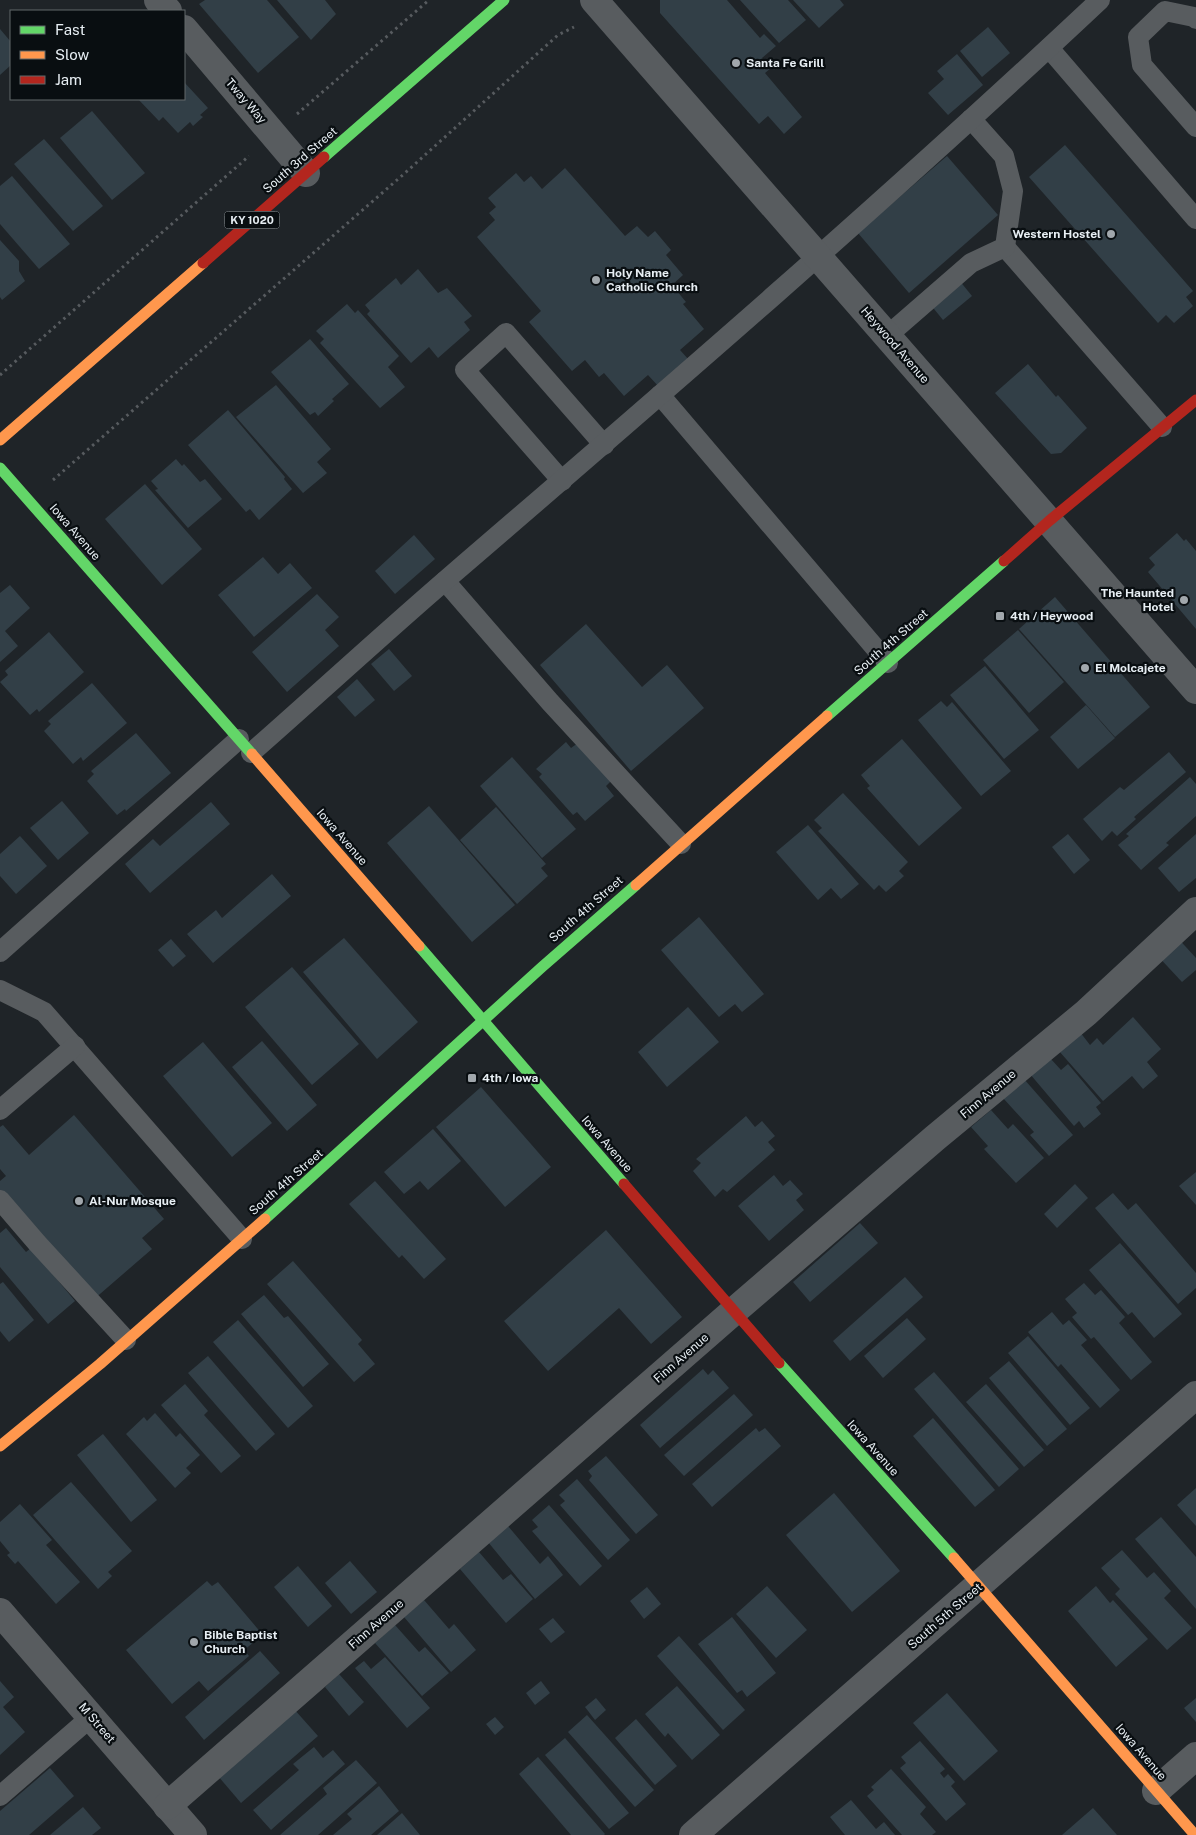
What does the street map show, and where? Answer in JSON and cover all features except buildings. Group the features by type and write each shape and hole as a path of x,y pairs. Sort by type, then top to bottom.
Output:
{"main road":[{"name":"South 3rd Street","path":"0,440 504,0"},
{"name":"South 4th Street","path":"0,1446 100,1364 312,1178 542,967 1050,521 1196,400"},
{"name":"Iowa Avenue","path":"0,468 484,1021 733,1312 979,1586 1195,1835"}],"street":[{"path":"158,0 167,10"},
{"name":"Heywood Avenue","path":"594,0 1196,690"},
{"name":"Tway Way","path":"185,30 306,173"},
{"name":"Finn Avenue","path":"167,1806 733,1312 935,1138 1086,1013 1196,911"},
{"name":"South 5th Street","path":"693,1835 1196,1395"},
{"name":"M Street","path":"0,1612 193,1835"},
{"path":"1156,1791 1196,1756"}],"lane":[{"path":"0,952 562,482 971,119 1100,0"},
{"path":"1196,18 1165,11 1138,37 1142,65 1196,127"},
{"path":"1049,48 1196,219"},
{"path":"971,119 1004,156 1013,191 1005,247 1162,427"},
{"path":"887,336 971,263 1005,247"},
{"path":"562,482 464,370 506,333 604,445"},
{"path":"660,395 888,663"},
{"path":"445,581 550,702 682,844"},
{"path":"0,990 44,1012 242,1239"},
{"path":"0,1110 75,1046"},
{"path":"0,1200 37,1244 126,1340"},
{"path":"0,1796 91,1717"}],"path":[{"path":"297,115 429,0"},
{"path":"46,486 405,173 558,35 574,27"},
{"path":"0,375 250,156"}],"traffic: fast":[{"path":"324,157 504,0"},
{"path":"0,468 252,754"},
{"path":"827,716 1004,561"},
{"path":"265,1219 542,967 636,885"},
{"path":"419,946 624,1184"},
{"path":"779,1363 954,1558"}],"traffic: slow":[{"path":"0,440 203,263"},
{"path":"636,885 827,716"},
{"path":"252,754 419,946"},
{"path":"0,1446 100,1364 265,1219"},
{"path":"954,1558 1195,1835"}],"traffic: jam":[{"path":"203,263 324,157"},
{"path":"1004,561 1049,521 1196,400"},
{"path":"624,1184 779,1363"}],"place":[{"name":"Santa Fe Grill","path":"736,63"},
{"name":"Western Hostel","path":"1111,234"},
{"name":"Holy Name Catholic Church","path":"596,280"},
{"name":"The Haunted Hotel","path":"1184,600"},
{"name":"4th / Heywood","path":"1000,616"},
{"name":"El Molcajete","path":"1085,668"},
{"name":"4th / Iowa","path":"472,1078"},
{"name":"Al-Nur Mosque","path":"79,1201"},
{"name":"Bible Baptist Church","path":"194,1642"}]}
